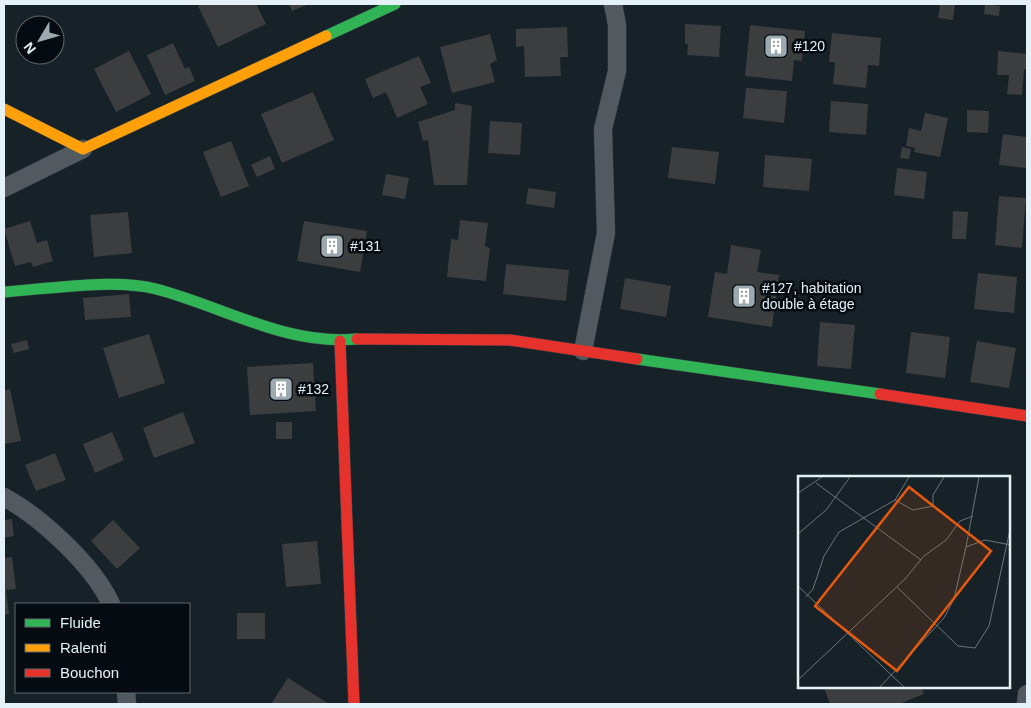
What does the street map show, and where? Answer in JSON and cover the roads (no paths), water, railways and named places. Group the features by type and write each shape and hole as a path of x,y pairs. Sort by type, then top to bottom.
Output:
{"street":[{"path":"4,188 83,149 395,4"},
{"path":"584,351 606,233 603,129 617,71 617,25 612,4"},
{"path":"4,109 83,149"},
{"path":"4,292 130,284 156,288 288,334 310,339 340,341 370,338 510,340 1027,416"},
{"path":"340,341 354,704"},
{"path":"4,497 23,509 84,563 104,588 111,603"},
{"path":"1026,704 1027,694"}],"place":[{"name":"#120","path":"776,46"},
{"name":"#131","path":"332,246"},
{"name":"#127, habitation double à étage","path":"744,296"},
{"name":"#132","path":"281,389"}]}
